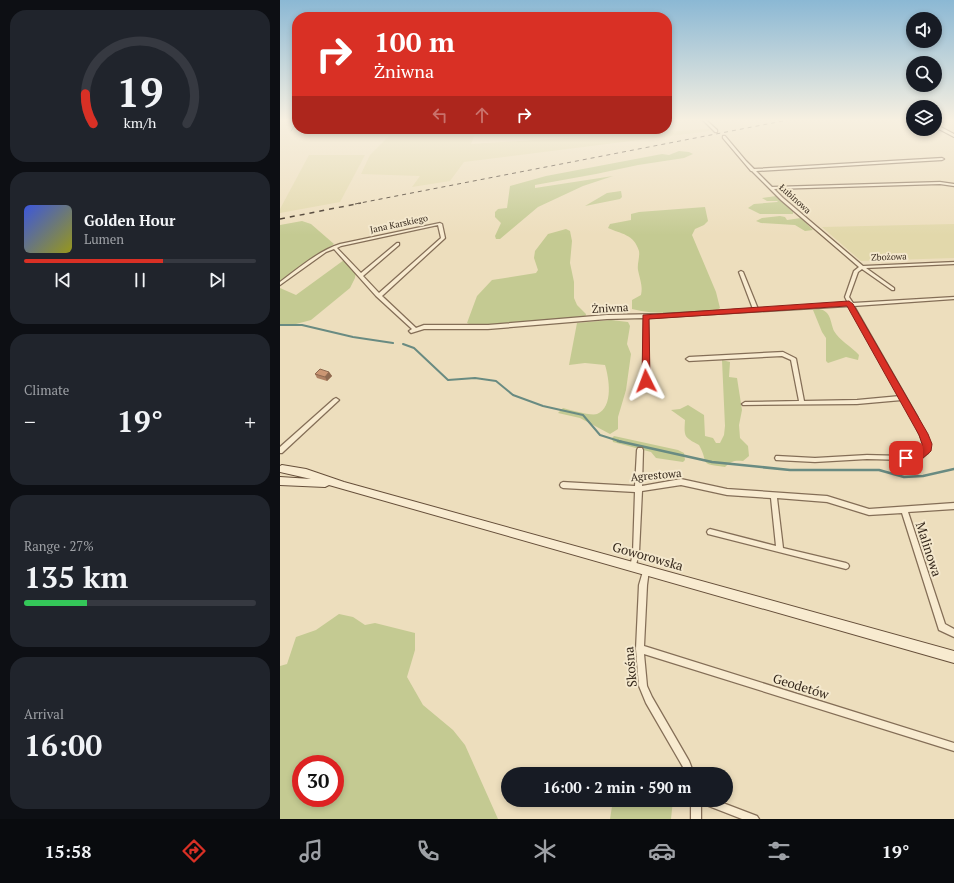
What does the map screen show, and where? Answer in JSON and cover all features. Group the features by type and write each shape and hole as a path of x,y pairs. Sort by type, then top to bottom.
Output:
{"street":[{"name":"Łubinowa","path":"742,158 771,188 862,267"},
{"path":"752,170 942,159"},
{"path":"771,188 927,183 954,185"},
{"name":"Jana Karskiego","path":"334,247 440,224 443,238 379,296"},
{"path":"360,276 398,244"},
{"path":"280,284 334,247 379,296"},
{"name":"Zbożowa","path":"862,267 954,263"},
{"path":"778,458 814,460 867,457 917,457 926,451 927,444 914,416 849,304 846,295 856,271 862,267"},
{"name":"Zbożowa","path":"862,267 892,289"},
{"path":"741,272 756,310"},
{"name":"Żniwna","path":"379,296 413,330 488,327 607,317 646,317 954,298"},
{"path":"646,317 646,381"},
{"path":"689,359 783,354 793,359 802,402"},
{"path":"745,404 857,402 903,398"},
{"path":"280,451 336,400"},
{"path":"633,567 636,553 637,489 640,450"},
{"name":"Goworowska","path":"281,469 306,473 335,483 954,657"},
{"name":"Goworowska","path":"280,481 335,483"},
{"name":"Agrestowa","path":"563,485 637,489 681,482 728,492 826,499 866,512 954,506"},
{"path":"774,496 780,550"},
{"name":"Malinowa","path":"904,510 942,626 954,633"},
{"path":"710,532 846,566"},
{"name":"Skośna","path":"646,570 643,585 640,649 641,672 649,700 687,767"},
{"name":"Geodetów","path":"640,649 954,746"},
{"path":"696,807 696,819"},
{"path":"722,807 754,819"}],"shaded area":[{"path":"307,158 363,158 340,202 280,213 280,209"},
{"path":"368,158 494,158 464,162 450,181 412,187 420,176 361,174"},
{"path":"954,224 954,258 861,261 822,227"}],"green space":[{"path":"640,158 683,158 638,165 535,185 535,188 613,176 583,186 538,207 500,239 496,239 495,236 501,223 495,217 495,212 498,209 507,208 510,186 546,176"},
{"path":"621,191 622,197 620,199 585,206 607,193"},
{"path":"776,196 793,211 793,214 760,214 748,208 754,204 777,202 778,201 767,201 762,198"},
{"path":"705,207 708,221 704,225 695,229 692,235 716,292 720,308 715,311 674,313 632,309 632,300 641,295 642,292 638,268 639,251 634,241 626,235 608,228 610,224 631,220 631,214 639,212"},
{"path":"780,216 785,217 787,220 801,218 813,230 805,231 795,225 761,223 756,221 762,218"},
{"path":"302,221 311,224 334,244 280,282 280,225"},
{"path":"566,229 570,231 572,241 570,263 574,282 574,298 577,305 586,314 585,318 542,323 488,326 467,323 477,296 492,280 536,273 538,270 534,258 535,251 548,234"},
{"path":"344,260 356,270 355,278 350,288 311,320 296,324 280,324 280,288 296,295"},
{"path":"819,309 828,314 834,331 859,355 858,360 846,357 828,363 826,361 826,338 813,310"},
{"path":"611,320 628,322 630,326 627,344 631,354 626,390 618,417 618,429 610,434 580,418 558,413 563,408 585,414 597,414 606,405 609,384 605,365 585,363 569,365 577,323"},
{"path":"722,360 730,362 729,377 737,378 742,410 739,425 740,438 748,446 749,456 743,461 733,461 725,467 707,464 699,445 686,436 685,420 671,410 680,409 688,405 704,415 705,436 713,438 716,443 720,443 724,435 725,426"},
{"path":"614,436 678,450 684,453 685,460 683,462 656,458 651,452 613,442 612,438"},
{"path":"339,614 353,617 365,625 375,623 415,633 415,650 407,677 423,705 453,730 465,745 498,819 280,819 280,666 287,664 296,637 316,630"},
{"path":"612,807 672,807 671,819 610,819"}],"building":[{"path":"320,369 329,372 325,377 315,374"}],"waterway":[{"path":"280,325 302,325 353,337 393,343"},
{"path":"403,344 414,348 448,380 475,378 496,381 513,395 543,406 583,415 600,435 621,442"},
{"path":"621,442 712,462 790,470 879,470 904,477 923,476 954,469"}],"railway":[{"path":"355,204 591,158"},
{"path":"280,219 361,203"}],"route":[{"path":"646,381 646,317 849,304 924,434 927,444 926,451 917,457 906,458"}]}
